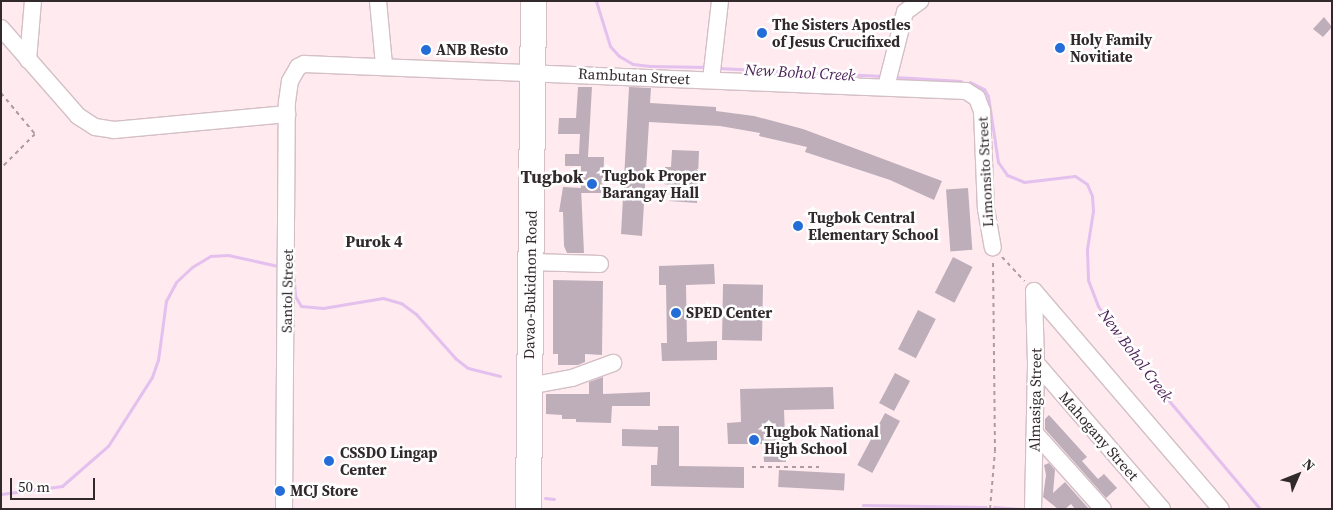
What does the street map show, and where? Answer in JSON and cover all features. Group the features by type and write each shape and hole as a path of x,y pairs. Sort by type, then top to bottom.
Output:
{"highway":[{"name":"Davao-Bukidnon Road","path":"528,509 533,1"}],"street":[{"path":"28,60 33,1"},
{"path":"378,1 384,65"},
{"path":"711,80 720,1"},
{"path":"886,87 905,12 920,1"},
{"path":"1,28 78,116 95,128 114,130 287,114"},
{"name":"Rambutan Street","path":"294,74 304,64 384,65 958,90 977,98"},
{"name":"Santol Street","path":"284,509 287,114 288,90 294,74"},
{"name":"Limonsito Street","path":"977,98 982,110 988,226 993,254"},
{"path":"530,262 600,264"},
{"path":"1034,292 1220,509"},
{"name":"Almasiga Street","path":"1033,509 1036,363 1034,292"},
{"path":"529,386 572,378 613,363"},
{"name":"Mahogany Street","path":"1036,363 1162,509"},
{"path":"1035,433 1103,509"}],"path":[{"path":"1,94 35,134 1,168"},
{"path":"993,254 1034,292"},
{"path":"990,509 995,451 993,254"},
{"path":"752,466 819,467"}],"building":[{"path":"1324,17 1332,27 1323,37 1313,29"},
{"path":"578,87 592,87 588,157 604,157 603,193 581,193 581,166 565,166 565,154 579,154 580,134 558,134 559,118 576,118"},
{"path":"629,87 651,88 650,103 716,107 716,111 754,116 803,129 942,181 934,200 890,180 805,152 807,147 759,136 760,133 720,126 649,122 642,236 621,234"},
{"path":"672,150 699,151 697,203 669,201 670,185 664,184 665,167 671,167"},
{"path":"563,187 581,188 584,253 567,253 564,246 563,212 559,212"},
{"path":"968,188 972,250 950,251 946,190"},
{"path":"953,257 973,267 954,303 935,293"},
{"name":"SPED Center","path":"714,264 715,284 686,285 687,342 717,341 717,360 662,361 661,343 667,343 666,285 659,285 659,266"},
{"path":"553,280 603,281 602,355 585,354 585,362 578,365 558,365 558,354 553,354"},
{"path":"723,284 763,285 762,341 722,340"},
{"path":"918,310 936,319 916,358 898,349"},
{"path":"895,373 910,381 894,411 879,403"},
{"path":"603,377 603,394 650,392 650,406 612,406 611,423 576,422 576,419 562,419 562,415 546,414 546,394 589,394 589,382"},
{"path":"833,387 834,409 784,410 786,462 764,462 763,444 728,444 727,423 741,422 740,389"},
{"path":"885,413 900,421 872,473 857,465"},
{"path":"1049,415 1087,457 1082,461 1098,479 1104,474 1117,488 1106,498 1045,429 1045,419"},
{"path":"658,426 679,426 679,466 744,467 744,488 651,486 651,465 657,465 658,447 622,446 622,429 658,430"},
{"path":"1049,463 1055,470 1053,493 1065,482 1089,509 1075,509 1071,504 1065,509 1058,509 1043,497 1046,475 1044,465"},
{"path":"779,470 845,473 844,490 778,487"}],"waterway":[{"name":"New Bohol Creek","path":"596,1 610,46 619,56 633,64 708,67"},
{"name":"New Bohol Creek","path":"718,68 883,76"},
{"name":"New Bohol Creek","path":"895,77 961,81"},
{"name":"New Bohol Creek","path":"970,82 984,89 988,96 998,162 1007,175 1024,182 1075,176 1087,184 1092,196 1093,211 1087,250 1088,280 1098,306 1138,364 1260,509"},
{"path":"1,494 62,486 108,446 152,377 158,360 166,301 176,282 192,267 210,256 228,255 278,266"},
{"path":"293,271 295,296 301,306 323,308 383,298 401,303 416,314 455,358 468,368 500,376"},
{"path":"545,498 554,499"},
{"path":"863,505 986,507"},
{"path":"994,507 1024,509"}],"place":[{"name":"The Sisters Apostles of Jesus Crucifixed","path":"762,33"},
{"name":"Holy Family Novitiate","path":"1060,48"},
{"name":"ANB Resto","path":"426,50"},
{"name":"Tugbok Proper Barangay Hall","path":"592,184"},
{"name":"Tugbok Central Elementary School","path":"798,226"},
{"name":"SPED Center","path":"676,313"},
{"name":"Tugbok National High School","path":"754,440"},
{"name":"CSSDO Lingap Center","path":"329,461"},
{"name":"MCJ Store","path":"280,491"}],"district":[{"name":"Tugbok","path":"552,177"},
{"name":"Purok 4","path":"374,241"}]}
